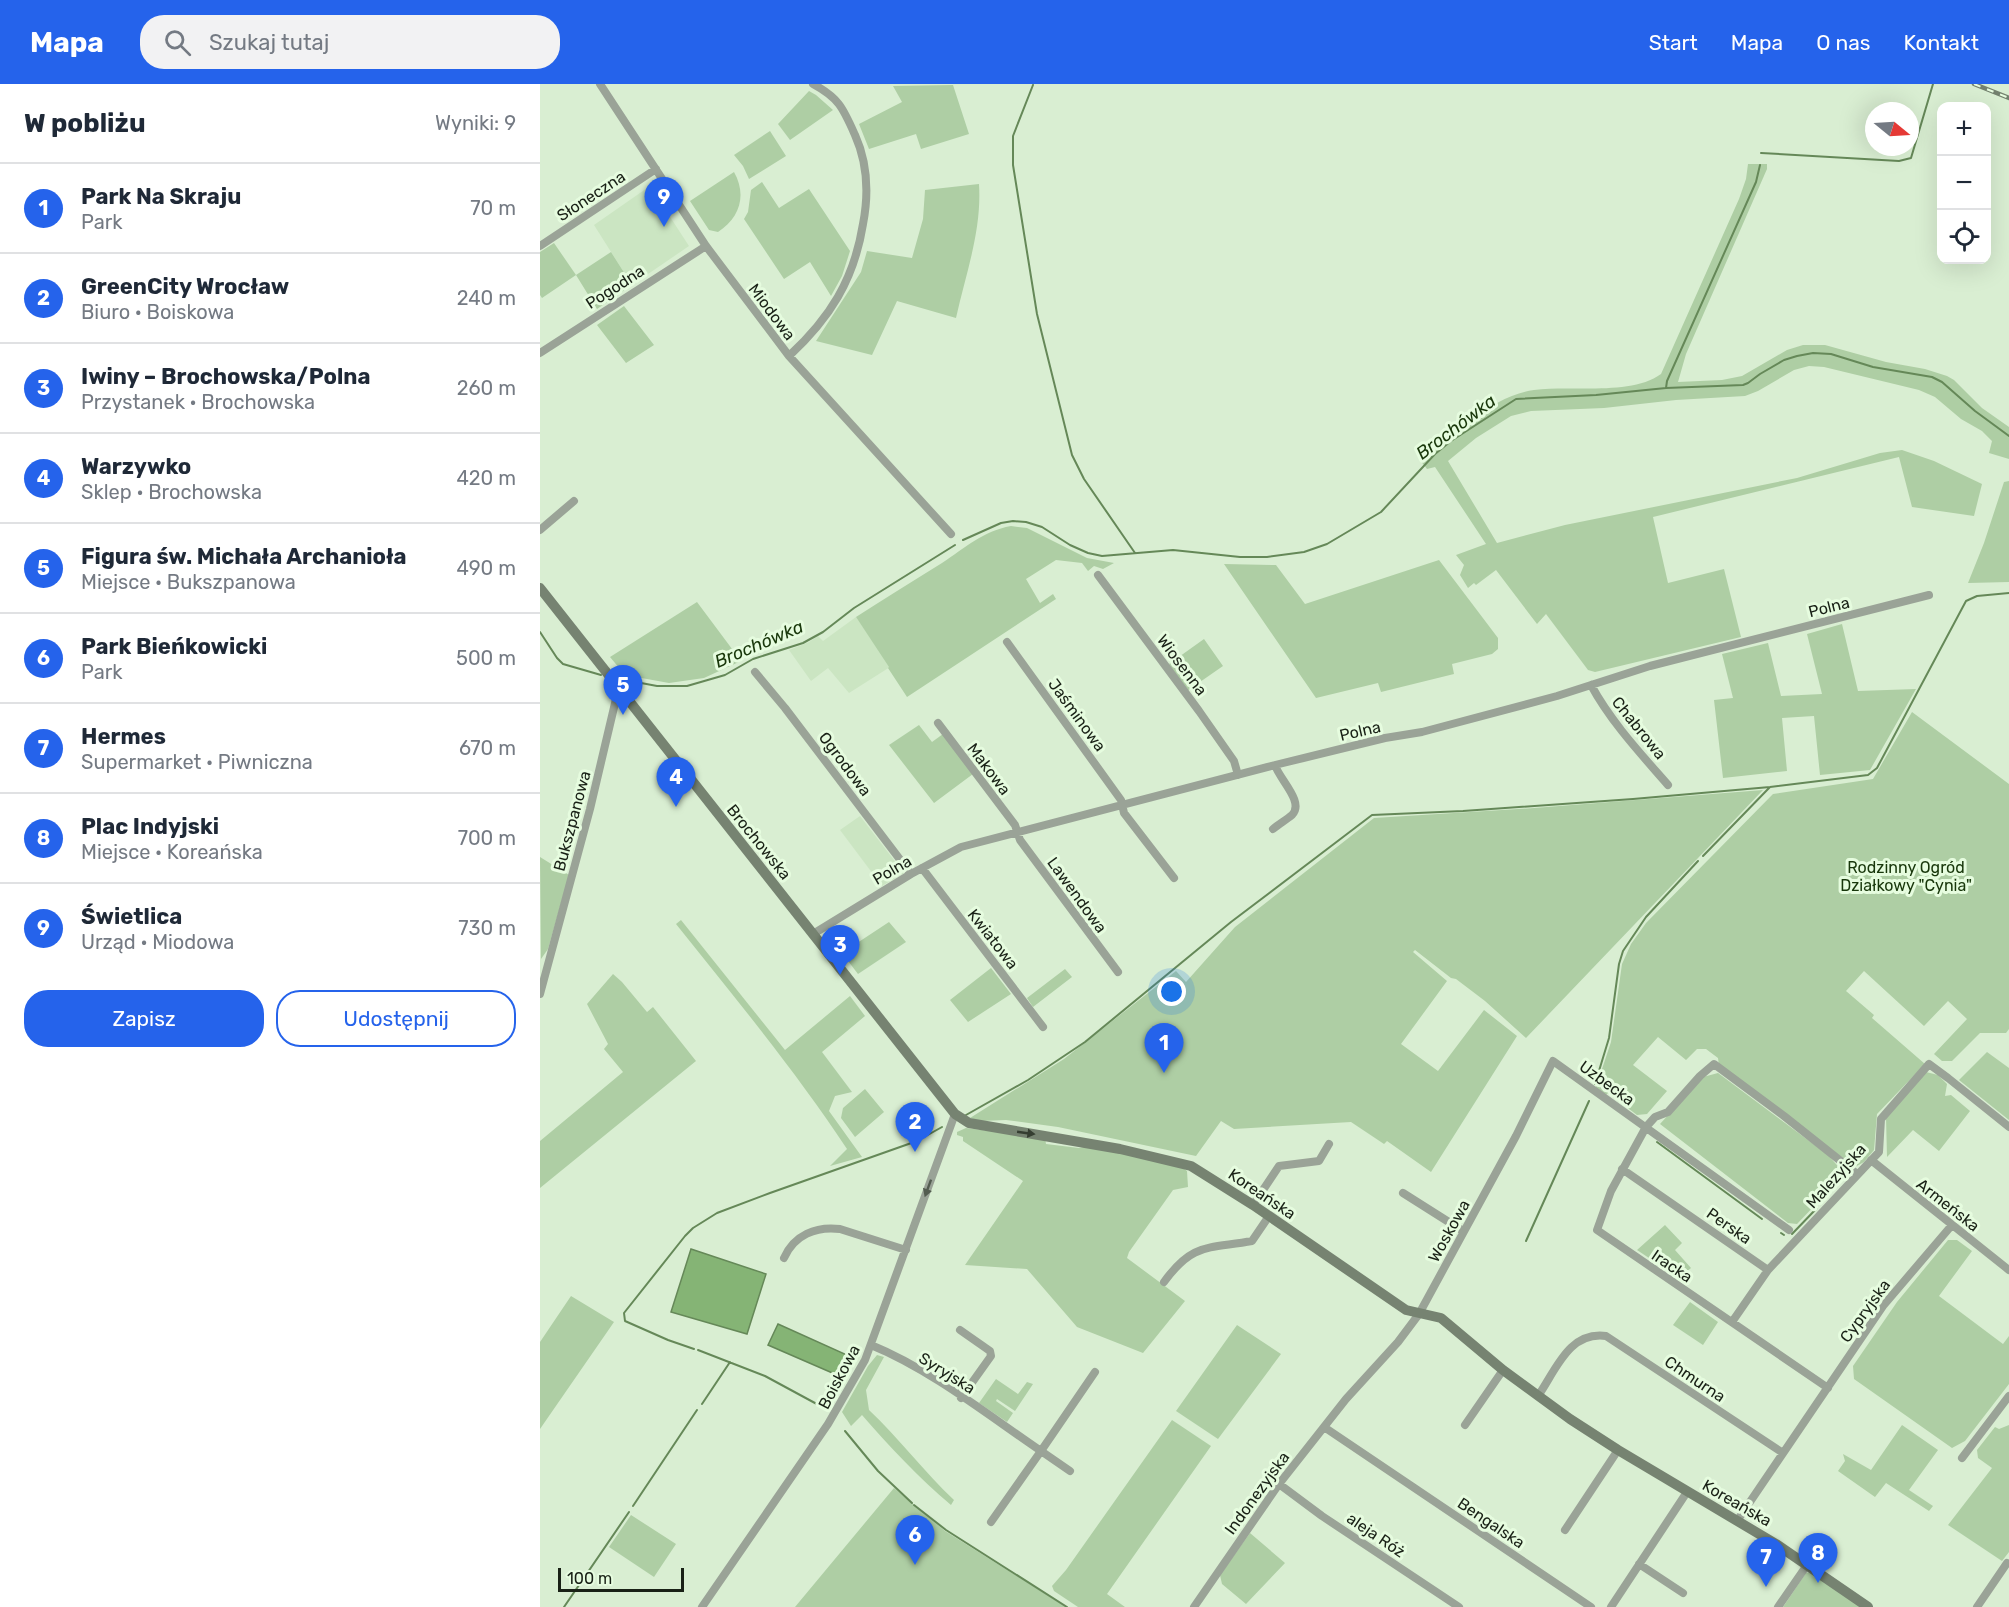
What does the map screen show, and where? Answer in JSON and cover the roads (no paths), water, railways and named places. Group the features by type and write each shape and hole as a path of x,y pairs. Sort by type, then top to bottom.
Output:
{"street":[{"name":"Miodowa","path":"600,84 706,246 789,356 951,534"},
{"path":"789,356 810,336 827,315 849,277 859,250 866,211 866,168 860,145 847,117 833,96 813,84"},
{"name":"Słoneczna","path":"540,246 656,169"},
{"name":"Pogodna","path":"540,353 706,246"},
{"path":"540,530 573,501"},
{"name":"Wiosenna","path":"1098,575 1199,711 1234,762 1238,775"},
{"name":"Brochowska","path":"540,588 955,1114 969,1124"},
{"name":"Polna","path":"813,934 911,874 961,847 1275,765 1385,738 1422,732 1591,685 1650,666 1929,595"},
{"name":"Jaśminowa","path":"1007,642 1121,800 1124,813 1174,878"},
{"name":"Ogrodowa","path":"755,672 911,874"},
{"name":"Chabrowa","path":"1591,685 1628,738 1668,785"},
{"name":"Bukszpanowa","path":"540,994 590,809 616,699 623,692"},
{"name":"Makowa","path":"938,723 1015,825 1017,832"},
{"path":"1273,829 1294,813 1297,801 1277,772 1275,765"},
{"name":"Lawendowa","path":"1017,832 1020,840 1118,972"},
{"name":"Kwiatowa","path":"922,868 1043,1028"},
{"name":"Uzbecka","path":"1554,1061 1789,1230"},
{"name":"Woskowa","path":"1347,1399 1419,1314 1554,1061"},
{"path":"1646,1127 1655,1117 1668,1112 1700,1076 1714,1064 1857,1174"},
{"name":"Malezyjska","path":"1768,1270 1879,1152 1881,1119 1929,1064 2009,1128"},
{"name":"Boiskowa","path":"702,1607 828,1424 865,1360 955,1114"},
{"name":"Koreańska","path":"969,1124 1120,1149 1191,1166 1253,1205 1406,1310 1435,1316 1447,1322 1474,1347 1538,1396 1618,1450 1776,1544 1868,1607"},
{"name":"Iracka","path":"1646,1127 1611,1191 1597,1230 1828,1388"},
{"path":"1253,1205 1279,1166 1318,1161 1329,1144"},
{"name":"Armeńska","path":"1871,1160 2009,1270"},
{"name":"Perska","path":"1622,1169 1768,1270"},
{"path":"1402,1193 1463,1231"},
{"path":"1164,1282 1176,1266 1194,1252 1204,1248 1252,1240 1269,1216"},
{"name":"Cypryjska","path":"1782,1453 1892,1295 1952,1225"},
{"path":"784,1258 801,1237 816,1230 828,1228 907,1246"},
{"path":"1732,1322 1768,1270"},
{"path":"960,1330 990,1350 991,1356 962,1398"},
{"name":"Chmurna","path":"1538,1396 1571,1346 1589,1336 1606,1336 1782,1453"},
{"name":"Syryjska","path":"871,1346 900,1360 962,1398 1070,1471"},
{"path":"1465,1425 1503,1370"},
{"path":"991,1522 1095,1372"},
{"path":"1962,1458 2009,1396"},
{"name":"Indonezyjska","path":"1194,1607 1279,1484 1347,1399"},
{"name":"Bengalska","path":"1324,1427 1591,1607"},
{"path":"1565,1530 1618,1450"},
{"path":"1737,1521 1782,1453"},
{"name":"aleja Róż","path":"1279,1484 1459,1607"},
{"path":"1611,1607 1687,1492"},
{"path":"1977,1607 2007,1563"},
{"path":"1639,1564 1683,1593"},
{"path":"1778,1607 1808,1565"}],"waterway":[{"path":"1761,153 1899,161 1911,158 1933,84"},
{"path":"1033,85 1013,136 1013,165 1037,314 1072,455 1084,479 1135,553"},
{"path":"1666,388 1667,381 1756,182 1760,165"},
{"name":"Brochówka","path":"963,540 1001,523 1013,521 1042,527 1070,545 1102,556 1173,550 1240,557 1267,557 1304,552 1327,544 1381,512 1435,454 1516,399 1743,385 1784,360 1813,353 1831,354 1873,367 1932,377 1942,382 1975,411 2009,436"},
{"name":"Brochówka","path":"620,679 657,686 687,686 725,675 753,659 803,643 823,632 854,608 955,545"},
{"path":"966,1115 1028,1080 1085,1042 1231,922 1372,815 1633,799 1770,787 1868,775 1877,768 1966,601 1977,596 2009,593"},
{"name":"Brochówka","path":"540,632 563,664 601,675"},
{"path":"1703,856 1770,787"},
{"path":"1595,1084 1609,1038 1619,964 1623,951 1646,917 1698,861"},
{"path":"1526,1241 1589,1101"},
{"path":"694,1349 625,1321 624,1313 693,1228 717,1213 917,1141 942,1127"},
{"path":"1657,1142 1762,1219"},
{"path":"1792,1234 1817,1208"},
{"path":"698,1350 765,1376 826,1409"},
{"path":"702,1404 730,1362"},
{"path":"633,1506 697,1410"},
{"path":"845,1431 878,1471 912,1503"},
{"path":"914,1505 946,1530 1067,1607"},
{"path":"564,1607 629,1512"}],"railway":[{"path":"1974,84 2009,98"}],"place":[{"name":"Świetlica","path":"664,227"},
{"name":"Figura św. Michała Archanioła","path":"623,715"},
{"name":"Warzywko","path":"676,807"},
{"name":"Iwiny – Brochowska/Polna","path":"840,975"},
{"name":"Park Na Skraju","path":"1164,1073"},
{"name":"GreenCity Wrocław","path":"915,1152"},
{"name":"Park Bieńkowicki","path":"915,1565"},
{"name":"Plac Indyjski","path":"1818,1583"},
{"name":"Hermes","path":"1766,1587"}],"park label":[{"name":"Rodzinny Ogród Działkowy \"Cynia\"","path":"1906,876"}]}
